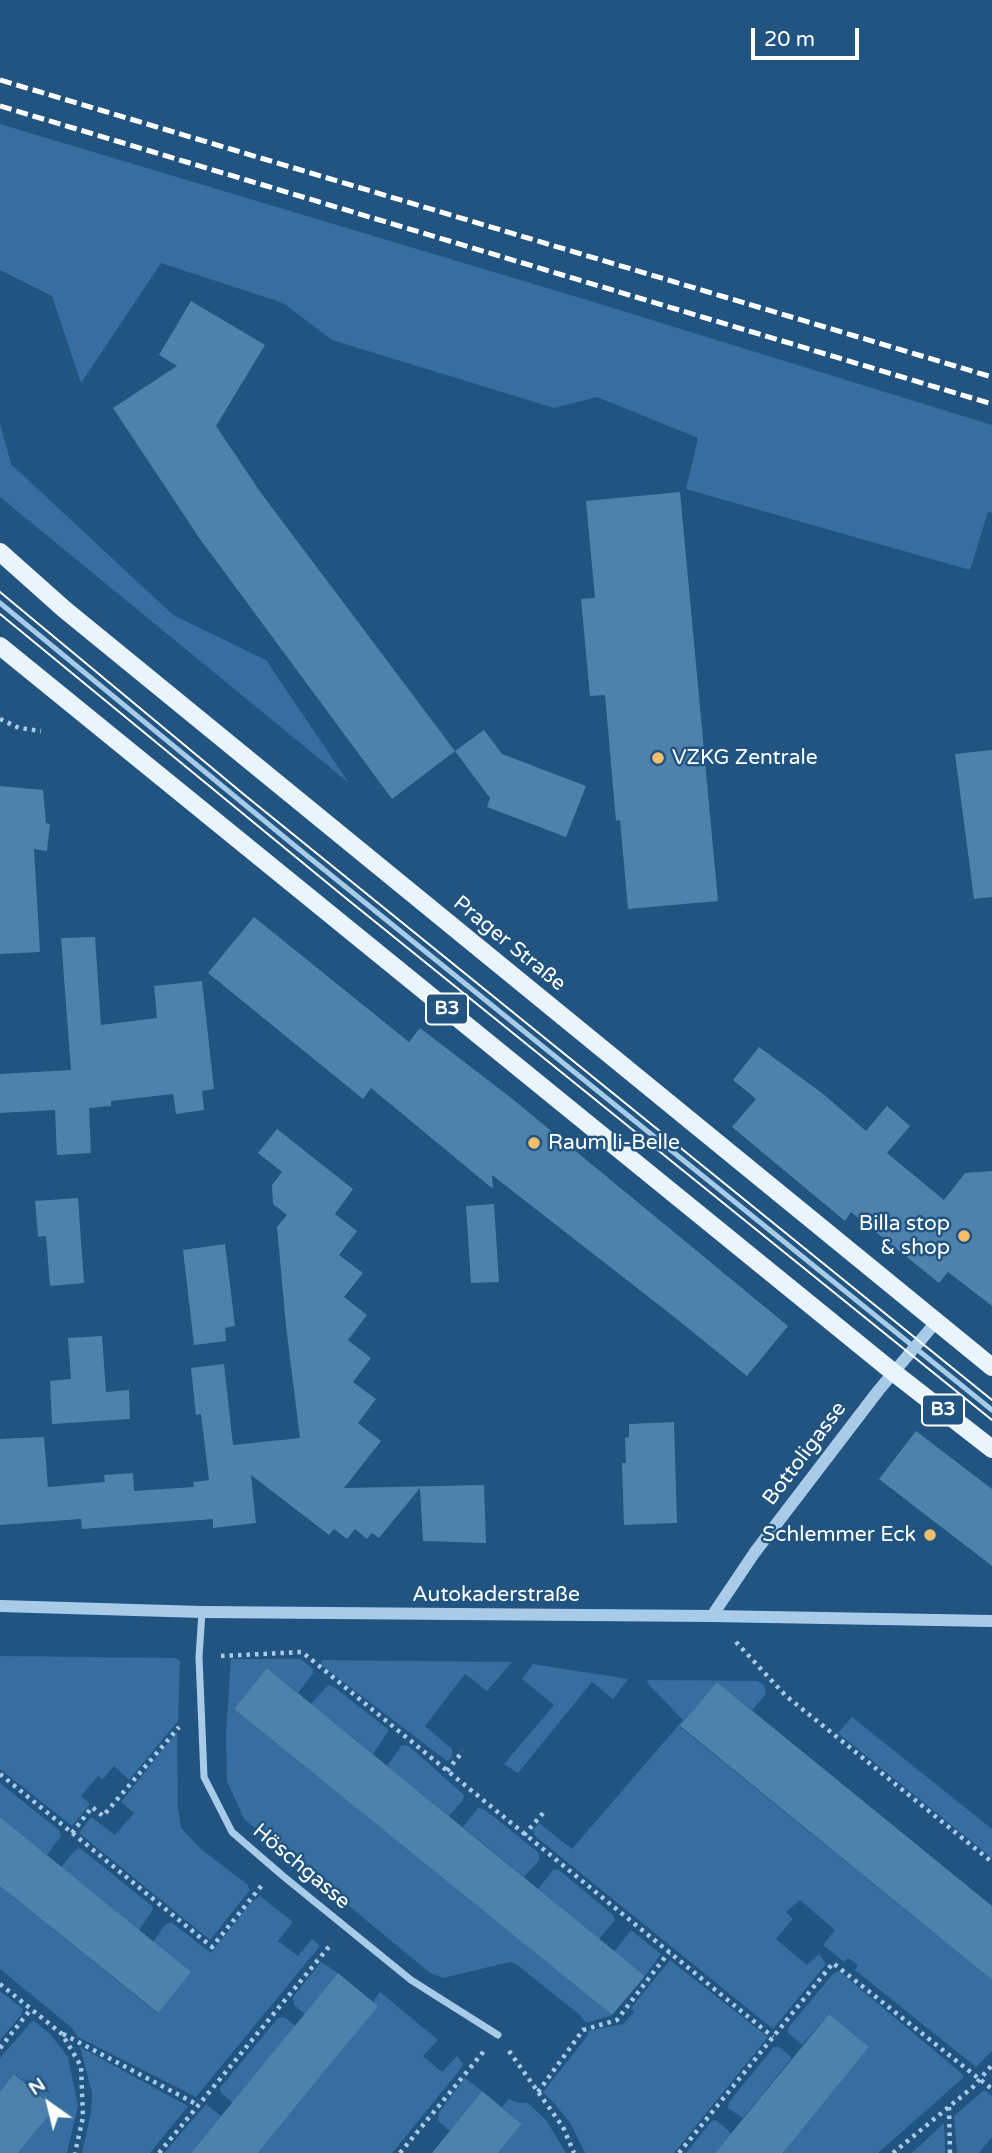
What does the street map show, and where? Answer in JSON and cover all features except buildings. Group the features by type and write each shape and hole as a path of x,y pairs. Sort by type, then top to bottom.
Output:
{"main road":[{"name":"Prager Straße","path":"0,551 64,609 992,1367"},
{"name":"B3","path":"0,646 893,1372 992,1449"}],"street":[{"name":"Bottoligasse","path":"712,1616 755,1552 893,1372 936,1322"},
{"name":"Autokaderstraße","path":"0,1606 202,1612 992,1621"},
{"name":"Höschgasse","path":"202,1612 199,1657 204,1777 232,1832 411,1980 498,2035"}],"lane":[{"path":"0,603 295,846 992,1410"}],"path":[{"path":"0,719 19,728 41,731"},
{"path":"712,1616 786,1696 992,1863"},
{"path":"199,1657 302,1652 773,2037"},
{"path":"72,1832 92,1807 103,1816 201,1701"},
{"path":"447,1771 463,1751"},
{"path":"0,1774 212,1947 275,1869"},
{"path":"524,1835 544,1812"},
{"path":"159,2153 345,1927"},
{"path":"538,2092 583,2030 617,2020 669,1952"},
{"path":"679,2153 833,1963 992,2089"},
{"path":"0,1984 62,2034 198,2105"},
{"path":"0,2048 31,2009"},
{"path":"62,2034 81,2066 83,2117 75,2153"},
{"path":"400,2153 498,2035 563,2127 574,2153"},
{"path":"893,2153 980,2079 992,2065"},
{"path":"949,2106 950,2153"}],"shaded area":[{"path":"0,124 992,425 992,513 988,512 970,570 686,489 698,438 597,397 554,408 332,340 283,303 161,263 81,383 52,296 0,270"},
{"path":"0,423 11,464 173,615 266,660 349,783 0,497"},
{"path":"0,1656 176,1658 180,1661 178,1721 129,1780 114,1766 103,1779 98,1776 81,1796 90,1804 72,1826 0,1769"},
{"path":"231,1659 301,1659 313,1669 313,1673 298,1693 267,1668 234,1709 612,2015 586,2023 580,2015 510,1962 443,1978 430,1973 244,1819 227,1781 226,1732"},
{"path":"322,1660 512,1662 487,1691 465,1674 425,1726 452,1749 452,1757 447,1761 321,1665"},
{"path":"533,1664 628,1679 613,1699 592,1682 518,1773 504,1764 554,1705 522,1679"},
{"path":"647,1680 758,1681 764,1685 766,1694 752,1710 717,1682 680,1727 992,1980 992,2051 976,2067 855,1970 858,1965 848,1958 844,1962 823,1945 835,1930 800,1900 786,1912 793,1919 776,1939 807,1965 819,1954 826,1964 773,2029 535,1836 533,1830 539,1823 572,1849 683,1720"},
{"path":"328,1685 389,1730 373,1754 311,1704"},
{"path":"852,1717 992,1829 992,1858 838,1733"},
{"path":"177,1732 178,1808 181,1828 202,1850 247,1884 250,1890 210,1940 79,1833 91,1817 115,1835 134,1813 121,1802"},
{"path":"402,1745 409,1746 464,1795 449,1816 387,1766"},
{"path":"0,1783 60,1831 61,1836 47,1855 0,1817"},
{"path":"478,1808 484,1809 539,1853 539,1860 524,1877 463,1827"},
{"path":"80,1848 152,1906 153,1910 139,1930 61,1867 75,1850"},
{"path":"554,1869 559,1870 613,1915 615,1920 599,1939 538,1889"},
{"path":"0,1886 157,2013 190,1972 153,1942 165,1925 171,1922 211,1953 252,1901 260,1896 293,1922 278,1941 298,1956 312,1939 320,1946 196,2097 78,2037 72,2028 0,1969"},
{"path":"631,1930 661,1954 645,1976 614,1952"},
{"path":"670,1960 768,2037 674,2153 585,2153 571,2124 543,2092 588,2035 588,2031 623,2024 634,2012 631,2008"},
{"path":"321,1962 338,1973 305,2014 294,2005 293,1997"},
{"path":"839,1971 964,2077 878,2153 783,2153 869,2047 829,2014 802,2045 788,2033 788,2028 833,1974"},
{"path":"0,1991 23,2009 0,2040"},
{"path":"380,1992 438,2040 423,2056 442,2072 457,2056 463,2064 459,2071 392,2153 258,2153 377,2006 373,2002"},
{"path":"284,2017 296,2026 233,2103 221,2093 220,2088 278,2018"},
{"path":"33,2020 50,2034 68,2057 78,2106 67,2153 18,2153 55,2108 15,2074 0,2092 0,2058"},
{"path":"778,2046 792,2058 743,2118 728,2108 729,2102 773,2048"},
{"path":"80,2047 188,2106 150,2153 82,2153 91,2113 92,2093"},
{"path":"465,2078 482,2091 450,2131 438,2121 439,2112"},
{"path":"984,2090 992,2096 992,2137 979,2153 957,2153 954,2116"},
{"path":"509,2099 528,2103 546,2120 566,2153 498,2153 522,2124 502,2107"},
{"path":"206,2104 221,2116 191,2153 164,2153"},
{"path":"716,2120 731,2133 715,2153 686,2153 712,2121"},
{"path":"944,2123 945,2153 912,2153"}],"tram line":[{"path":"0,592 247,797 992,1400"},
{"path":"0,614 342,895 992,1420"}],"railway":[{"path":"0,80 992,377"},
{"path":"0,106 992,404"}],"place":[{"name":"VZKG Zentrale","path":"658,758"},
{"name":"Raum li-Belle","path":"534,1143"},
{"name":"Billa stop & shop","path":"964,1236"},
{"name":"Schlemmer Eck","path":"930,1535"}]}
